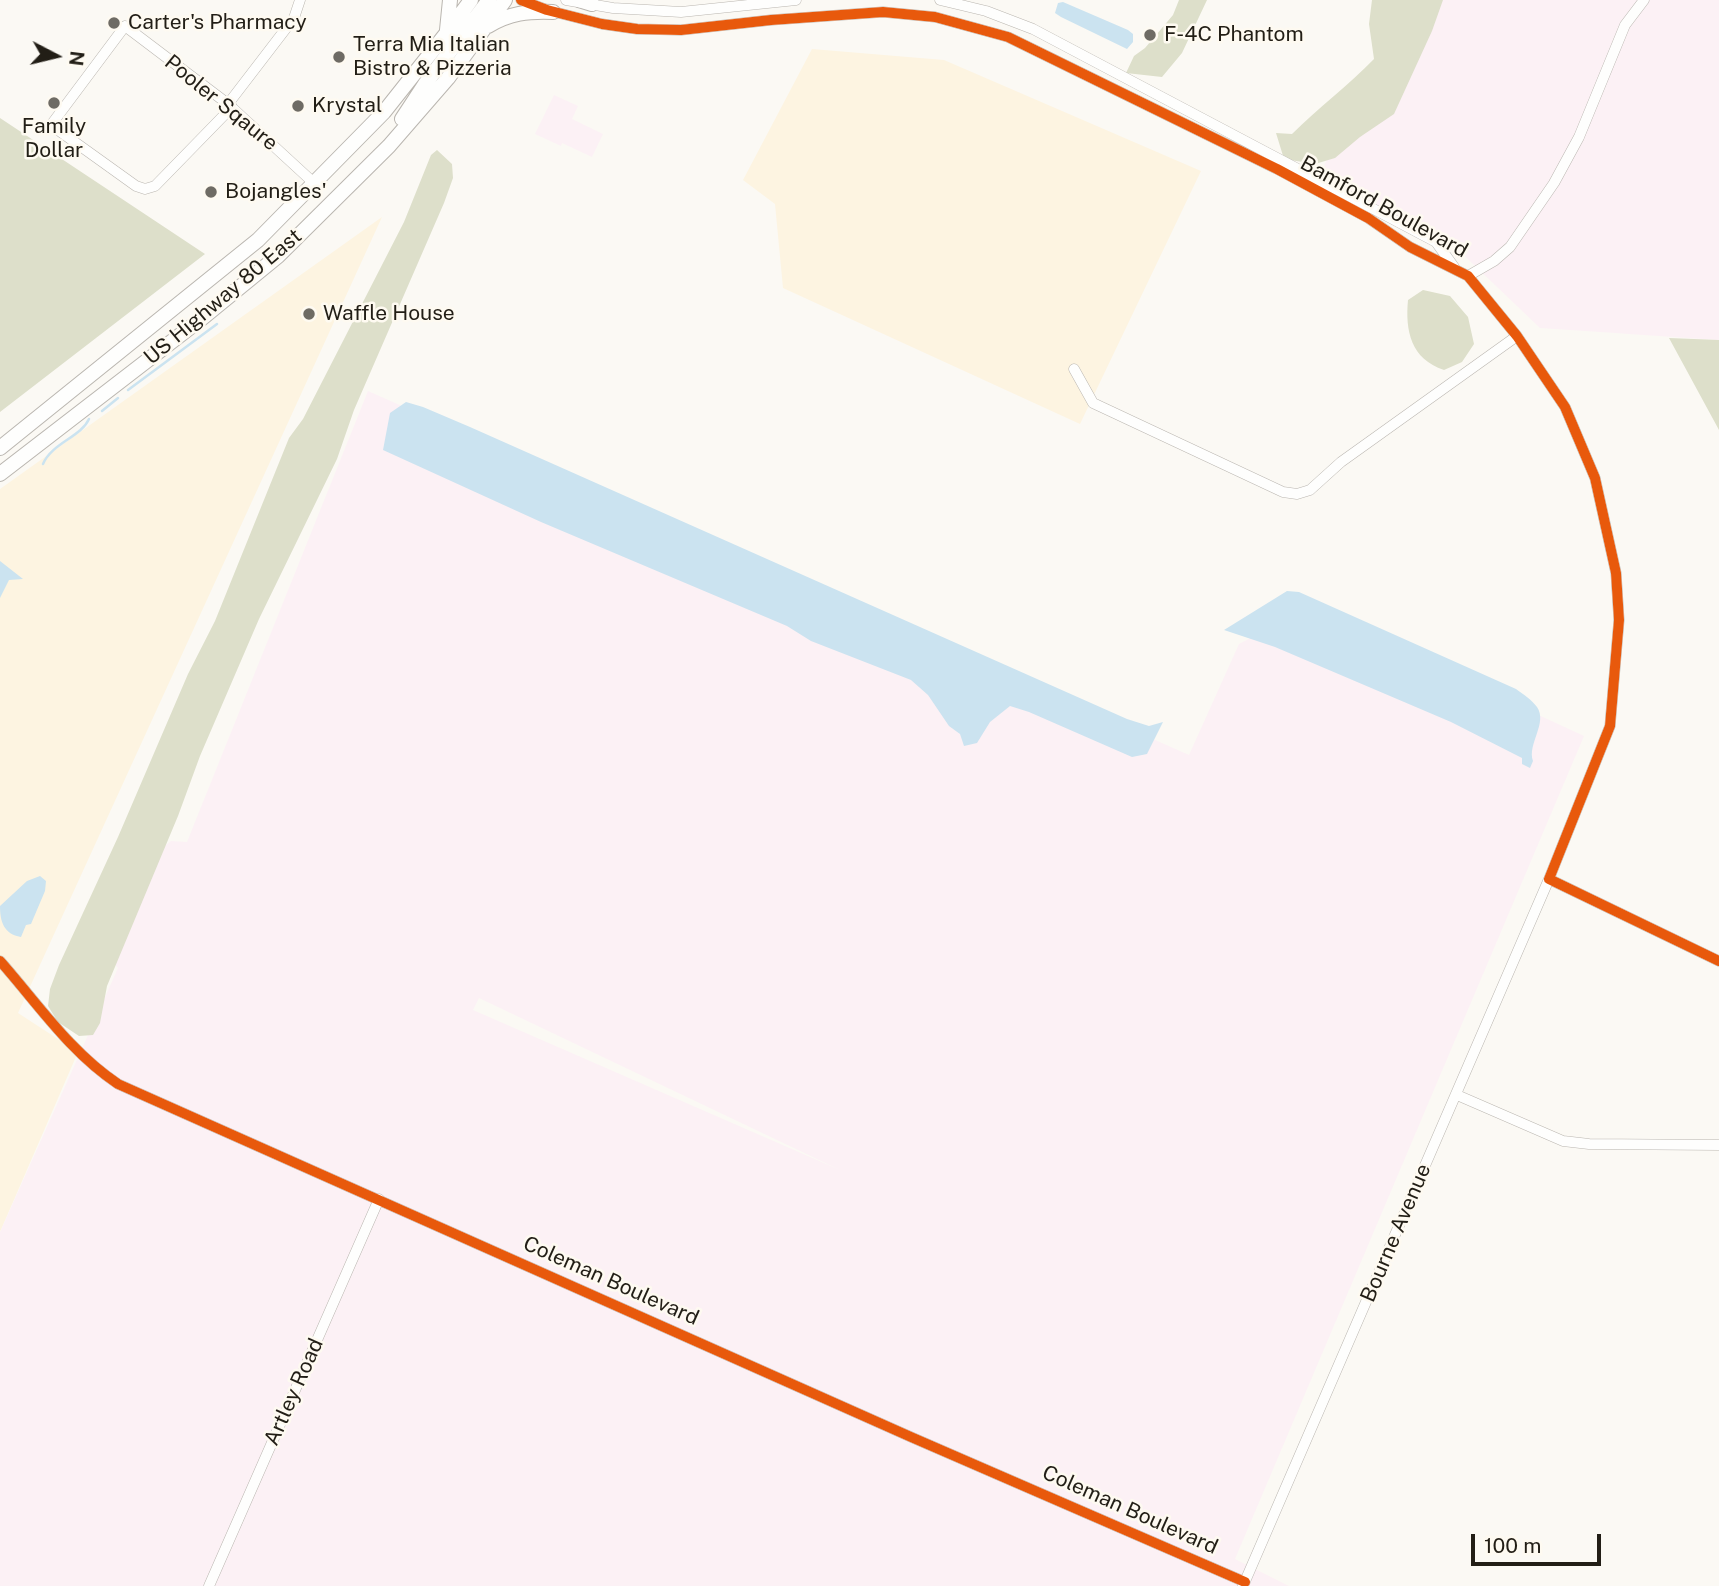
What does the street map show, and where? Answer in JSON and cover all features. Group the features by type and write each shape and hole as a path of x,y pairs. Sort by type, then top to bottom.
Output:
{"main road":[{"path":"446,35 450,0"},
{"name":"US Highway 80 East","path":"0,448 258,240 384,112 471,0"},
{"path":"374,160 425,84 489,0"},
{"name":"US Highway 80 East","path":"0,474 278,256 374,160 447,78 505,0"},
{"path":"484,28 500,18 517,13 553,12"}],"street":[{"path":"230,105 294,18 300,0"},
{"path":"522,0 553,12"},
{"path":"566,0 681,12 796,0"},
{"name":"Bamford Boulevard","path":"940,0 986,11 1030,28 1436,242 1455,269"},
{"name":"Bamford Boulevard","path":"1468,276 1494,261 1510,247 1548,192 1575,146 1625,24 1644,0"},
{"name":"Bamford Boulevard","path":"553,12 637,29 681,30 883,12 935,17 1008,37 1277,169 1368,218 1410,247 1468,276 1517,336 1565,407 1595,478 1616,573 1619,621 1610,726 1549,879"},
{"name":"Pooler Sqaure","path":"230,105 155,186 145,189 136,186 51,125 125,26 230,105 315,184"},
{"path":"1074,369 1093,403 1283,492 1297,494 1310,490 1341,462 1517,336"},
{"path":"1549,879 1719,961"},
{"name":"Bourne Avenue","path":"1244,1584 1549,879"},
{"name":"Coleman Boulevard","path":"0,961 39,1010 78,1052 118,1084 1244,1584"},
{"path":"1457,1095 1563,1141 1589,1144 1719,1145"},
{"name":"Artley Road","path":"209,1586 379,1199"}],"shaded area":[{"path":"1442,0 1719,0 1719,340 1540,328 1450,242 1318,176 1345,129"},
{"path":"812,49 944,60 1201,171 1080,424 783,288 775,204 743,180"},
{"path":"554,95 578,106 572,119 603,134 592,157 535,134"},
{"path":"382,217 18,1013 78,1052 0,1232 0,489"},
{"path":"368,391 1189,755 1239,644 1307,608 1584,736 1235,1559 1289,1586 0,1586 0,1232 118,968 112,961 156,853 171,841 187,842","holes":["479,998 840,1170 473,1010"]}],"green space":[{"path":"1179,0 1207,0 1182,53 1162,77 1126,73 1134,56 1145,48 1173,15"},
{"path":"1372,0 1443,0 1432,31 1394,114 1335,158 1315,164 1284,159 1276,133 1292,134 1374,59 1369,24"},
{"path":"0,118 205,254 0,412"},
{"path":"437,150 452,164 453,178 444,203 354,410 337,459 259,619 200,756 107,986 100,1023 93,1035 79,1036 58,1022 48,1006 50,989 59,965 188,674 215,621 289,438 303,419 404,222 431,155"},
{"path":"1423,290 1450,296 1468,317 1474,344 1462,362 1444,370 1424,359 1409,333 1408,300"},
{"path":"1669,338 1719,340 1719,430"}],"water":[{"path":"1063,2 1128,30 1133,34 1133,42 1127,49 1061,17 1055,13 1058,3"},
{"path":"406,402 470,427 1127,719 1149,726 1163,722 1147,754 1132,757 1010,706 990,722 977,743 964,746 960,734 949,726 928,695 911,680 811,641 787,626 541,522 383,450 390,413"},
{"path":"0,561 23,579 9,580 0,598"},
{"path":"1287,591 1299,592 1522,693 1535,704 1540,713 1530,768 1522,764 1522,758 1451,722 1275,647 1224,630"},
{"path":"40,876 46,881 45,891 31,924 26,925 21,937 15,935 4,926 0,906 27,881"}],"waterway":[{"path":"128,390 217,324"},
{"path":"102,411 118,398"},
{"path":"43,464 53,451 80,431 89,419"}],"cycle path":[{"path":"521,0 547,10 602,24 637,29 681,30 883,12 935,17 1008,37 1277,169 1368,218 1410,247 1468,276 1517,336 1565,407 1595,478 1616,573 1619,620 1610,726 1549,879 1719,961"},
{"path":"0,961 55,1027 85,1057 118,1084 911,1437 1245,1582"}],"place":[{"name":"Carter's Pharmacy","path":"114,23"},
{"name":"F-4C Phantom","path":"1150,35"},
{"name":"Terra Mia Italian Bistro & Pizzeria","path":"339,57"},
{"name":"Family Dollar","path":"54,103"},
{"name":"Krystal","path":"298,106"},
{"name":"Bojangles'","path":"211,192"},
{"name":"Waffle House","path":"309,314"}]}
